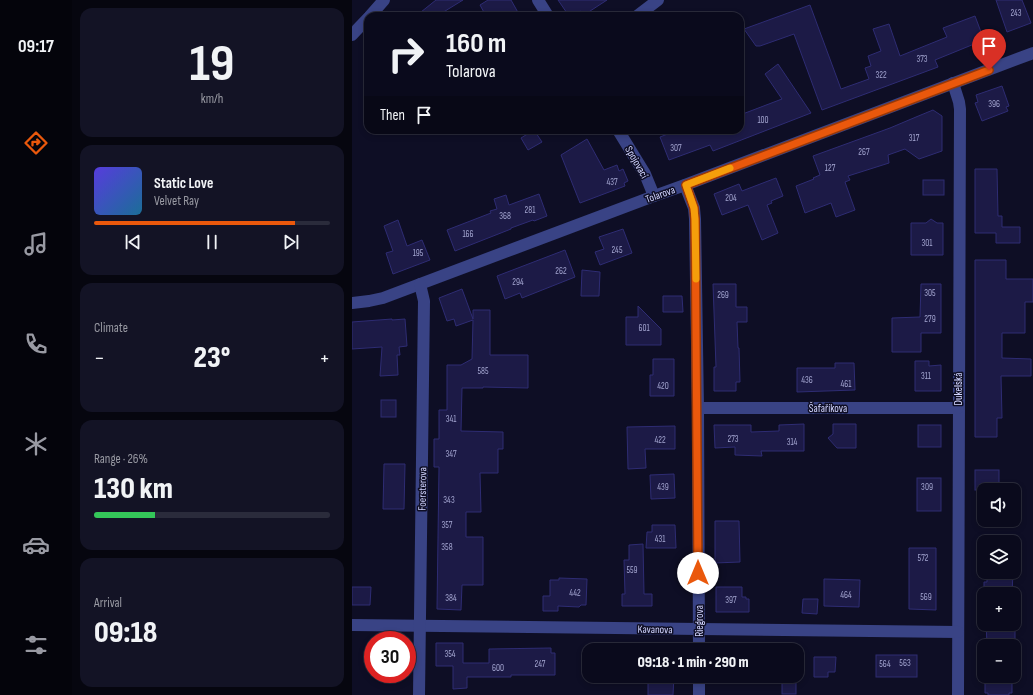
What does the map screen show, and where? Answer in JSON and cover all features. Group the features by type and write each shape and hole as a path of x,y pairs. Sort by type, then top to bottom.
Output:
{"street":[{"path":"373,12 384,0"},
{"path":"538,0 546,12"},
{"path":"642,12 658,0"},
{"path":"352,35 364,22"},
{"name":"Tolarova","path":"352,303 376,300 420,284 1033,53"},
{"name":"Dukelská","path":"953,83 960,109 958,695"},
{"name":"Spojovací","path":"620,134 645,174 654,196"},
{"name":"Riegrova","path":"686,185 694,208 695,219 698,408 699,643"},
{"name":"Foersterova","path":"419,695 424,301 420,284"},
{"name":"Šafaříkova","path":"698,408 958,408"},
{"name":"Kavanova","path":"352,626 958,632"},
{"path":"699,683 699,695"}],"building":[{"path":"436,0 463,0 444,12 421,12"},
{"path":"488,0 511,0 518,12 484,12 480,5"},
{"path":"558,0 607,0 589,12 566,12"},
{"path":"996,0 1022,0 1031,23 1007,32"},
{"path":"810,5 841,89 869,79 865,68 871,66 868,56 881,51 873,29 889,24 900,56 947,37 943,28 975,16 984,40 935,60 938,67 822,110 794,34 760,46 756,46 744,29"},
{"path":"778,64 811,113 713,151 710,145 669,160 660,137 668,134 744,134 744,113 782,99 765,74"},
{"path":"1002,86 1009,106 1006,107 1008,111 982,121 975,103 978,102 976,95"},
{"path":"933,110 942,116 942,151 919,159 905,149 888,155 889,163 848,176 850,180 845,182 855,210 836,217 831,203 805,213 796,186 820,175 813,156 890,128"},
{"path":"528,134 537,134 542,142 528,150 521,138"},
{"path":"587,139 604,170 617,165 619,171 623,169 628,181 624,183 625,186 580,203 561,155"},
{"path":"975,169 997,169 998,216 1002,216 1002,227 1020,227 1020,243 996,243 996,233 975,233"},
{"path":"776,178 783,196 771,201 772,203 767,205 778,233 762,240 748,205 722,215 714,194 739,184 742,191"},
{"path":"923,180 944,180 944,195 923,195"},
{"path":"539,194 547,216 511,228 455,251 447,230 491,213 490,211 497,209 494,199 506,195 509,205"},
{"path":"931,219 937,223 943,223 943,255 911,255 911,223 926,223"},
{"path":"398,220 407,246 422,240 430,260 393,274 386,253 393,251 384,226"},
{"path":"623,229 632,253 600,265 595,252 604,249 599,237"},
{"path":"565,250 575,277 522,298 520,293 505,299 497,276"},
{"path":"975,260 1006,260 1006,279 1033,279 1033,302 1025,302 1025,333 1002,333 1002,358 1031,359 1031,376 1001,376 1002,418 997,418 997,437 975,437"},
{"path":"582,270 600,272 599,296 581,296"},
{"path":"713,284 736,284 736,307 747,307 747,322 737,322 740,382 736,382 736,391 714,391 714,367 716,367"},
{"path":"921,284 941,284 941,333 921,333 921,352 892,352 892,318 920,317"},
{"path":"462,289 473,319 473,310 490,310 490,355 528,355 528,388 462,388 461,431 503,432 503,449 498,449 498,473 480,473 481,512 466,512 466,537 483,537 483,585 462,585 461,610 437,609 439,467 434,467 434,439 439,439 439,410 447,410 447,365 461,365 472,359 473,320 456,326 454,319 447,321 439,298"},
{"path":"663,296 682,296 683,312 663,312"},
{"path":"638,306 661,329 661,345 626,345 626,317 638,317"},
{"path":"405,319 407,346 399,347 400,355 397,355 398,375 380,376 382,347 352,349 352,322"},
{"path":"653,359 674,359 674,396 650,396 650,375 653,375"},
{"path":"915,361 929,361 929,366 941,365 941,391 915,391"},
{"path":"835,363 854,363 855,390 797,392 797,368 835,368"},
{"path":"381,400 396,400 396,417 381,417"},
{"path":"804,424 804,451 761,451 762,456 735,455 735,447 715,448 714,425 751,425 751,432 779,431 779,425"},
{"path":"833,424 856,424 856,448 837,448 828,438 833,434"},
{"path":"918,425 941,425 941,447 918,447"},
{"path":"675,426 675,449 645,449 646,468 628,469 627,427"},
{"path":"384,464 405,464 404,509 383,509"},
{"path":"975,470 999,470 999,483 977,483 977,490 975,490"},
{"path":"674,474 675,498 651,499 650,475"},
{"path":"917,478 941,478 941,511 917,511"},
{"path":"715,521 739,521 740,562 715,563"},
{"path":"652,525 675,525 676,548 646,548 647,532 652,532"},
{"path":"643,544 644,594 652,594 652,606 622,606 622,594 625,594 624,560 629,560 629,545"},
{"path":"909,548 936,548 936,610 909,609"},
{"path":"559,578 587,579 586,605 581,605 579,607 558,606 558,611 543,611 543,596 550,596 550,580 559,580"},
{"path":"824,579 860,580 859,607 824,606"},
{"path":"987,579 1013,579 1012,587 984,587 984,582 987,582"},
{"path":"352,587 371,587 370,605 352,605"},
{"path":"716,587 742,587 742,597 749,599 749,612 716,612"},
{"path":"803,599 818,599 817,614 802,613"},
{"path":"986,631 1015,631 1015,639 987,639"},
{"path":"436,643 463,643 463,663 489,663 489,649 551,648 551,653 555,653 555,675 467,677 467,688 453,689 453,666 436,666"},
{"path":"876,655 917,655 917,677 876,677"},
{"path":"814,657 836,657 835,672 828,672 828,677 814,677"},
{"path":"648,683 674,683 673,695 648,695"},
{"path":"782,683 796,683 796,694 782,694"},
{"path":"985,683 1012,683 1012,693 1009,693 1009,695 988,695 988,693 985,693"}],"slow traffic":[{"path":"696,279 694,208 686,185 730,168"}],"route":[{"path":"698,573 698,408 695,219 694,208 686,185 989,70"}]}
